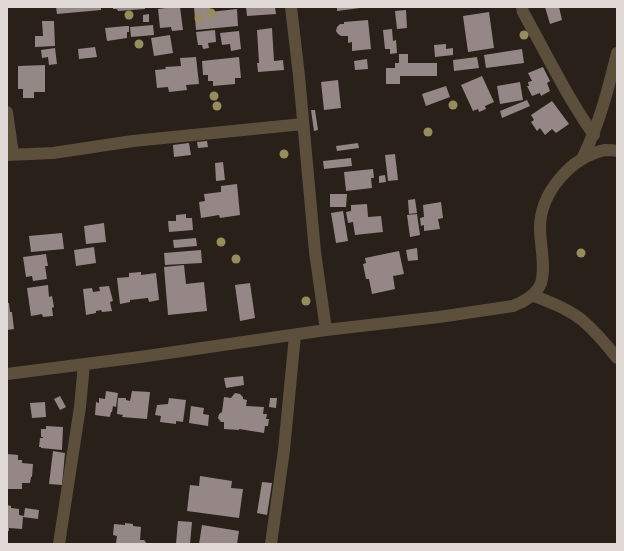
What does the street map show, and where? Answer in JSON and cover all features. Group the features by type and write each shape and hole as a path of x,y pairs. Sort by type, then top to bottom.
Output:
{"street":[{"path":"291,7 314,245 326,330"},
{"path":"522,7 568,94 594,135"},
{"path":"582,159 594,135 607,96 617,53"},
{"path":"7,112 10,154 53,154 133,141 303,124"},
{"path":"7,374 140,357 326,330 439,318 496,310 513,306 523,302 532,295 540,284 542,270 540,227 543,209 548,196 557,182 567,171 582,159 611,150 617,140"},
{"path":"532,295 568,311 581,319 603,340 617,358"},
{"path":"271,544 284,450 295,335"},
{"path":"59,544 80,407 84,364"}],"building":[{"path":"56,7 101,7 101,10 57,14"},
{"path":"113,7 145,7 145,9 118,11 117,9 113,9"},
{"path":"180,7 183,30 172,31 171,27 160,28 158,9"},
{"path":"194,7 210,7 210,12 237,9 238,26 196,30"},
{"path":"246,7 275,7 276,14 247,16"},
{"path":"337,7 360,7 360,8 337,11"},
{"path":"545,7 559,7 562,20 550,24"},
{"path":"406,10 407,28 397,29 395,11"},
{"path":"489,12 494,48 468,52 463,16"},
{"path":"149,14 149,22 143,22 143,15"},
{"path":"368,20 371,49 352,51 352,42 348,43 348,36 341,36 338,34 336,31 337,27 340,24 344,24 344,22"},
{"path":"42,21 54,21 55,46 35,47 35,36 43,36"},
{"path":"153,25 154,35 131,37 130,27"},
{"path":"129,26 127,38 107,41 105,28"},
{"path":"272,28 274,61 283,60 284,70 258,72 257,63 259,63 257,30"},
{"path":"392,29 393,41 396,40 397,53 390,54 390,49 385,49 383,30"},
{"path":"215,30 216,42 208,43 209,48 203,49 202,45 198,45 196,32"},
{"path":"239,31 241,49 231,51 230,44 222,45 220,33"},
{"path":"170,35 173,53 154,56 151,38"},
{"path":"446,44 446,49 453,48 453,55 435,57 434,45"},
{"path":"95,47 97,57 79,59 78,49"},
{"path":"55,48 57,64 49,65 48,57 42,58 41,50"},
{"path":"522,49 524,63 486,68 484,55"},
{"path":"399,54 408,54 408,63 437,63 437,76 400,76 400,84 386,84 386,68 395,68 395,63 399,63"},
{"path":"196,57 199,84 186,85 187,90 169,92 168,87 157,88 155,70 166,69 165,67 181,66 180,58"},
{"path":"239,57 241,78 235,78 235,84 213,86 213,81 208,81 208,75 203,75 202,61"},
{"path":"477,57 479,68 454,71 453,60"},
{"path":"367,59 368,69 355,70 354,61"},
{"path":"45,65 45,92 34,92 34,98 23,98 23,89 18,89 18,66"},
{"path":"543,67 550,81 547,83 550,91 541,96 540,93 532,96 527,86 529,86 528,82 532,81 528,73"},
{"path":"482,76 494,102 485,106 486,109 479,112 478,109 473,111 461,85"},
{"path":"338,80 341,108 324,110 321,82"},
{"path":"520,82 523,100 500,104 497,86"},
{"path":"446,86 450,97 426,106 422,94"},
{"path":"527,100 530,106 502,118 500,111"},
{"path":"552,101 569,124 556,133 552,129 545,135 540,128 537,131 531,122 534,120 531,115"},
{"path":"311,110 315,110 318,130 314,131"},
{"path":"207,141 208,147 198,148 197,142"},
{"path":"189,143 191,155 174,157 173,145"},
{"path":"358,143 359,148 337,151 336,146"},
{"path":"395,154 398,180 388,181 385,155"},
{"path":"351,158 352,166 324,169 323,161"},
{"path":"223,162 225,180 216,181 215,163"},
{"path":"373,169 374,178 371,178 372,188 346,191 344,172"},
{"path":"385,175 386,182 379,183 379,176"},
{"path":"237,184 240,215 220,218 219,215 201,218 199,202 205,201 204,194 221,192 221,186"},
{"path":"330,194 347,194 346,207 330,207"},
{"path":"415,199 417,213 409,214 408,200"},
{"path":"441,202 443,218 438,219 440,229 424,231 424,225 421,226 420,218 424,217 423,205"},
{"path":"367,204 368,217 381,216 383,232 355,235 353,222 348,223 346,212 351,211 351,205"},
{"path":"343,211 348,241 336,243 331,213"},
{"path":"186,214 186,218 192,218 193,230 169,232 168,221 176,221 176,215"},
{"path":"417,214 420,235 410,237 407,215"},
{"path":"104,223 106,242 86,244 84,226"},
{"path":"62,233 64,249 31,252 29,236"},
{"path":"196,238 197,246 174,248 173,240"},
{"path":"94,247 96,263 76,266 74,250"},
{"path":"417,248 418,260 408,261 406,250"},
{"path":"201,250 202,263 165,265 164,253"},
{"path":"399,251 404,274 393,276 395,289 372,294 369,279 366,279 363,264 366,263 365,258"},
{"path":"46,254 48,266 45,266 47,279 33,281 32,276 26,277 23,257"},
{"path":"184,265 186,284 204,282 207,311 168,315 164,267"},
{"path":"141,272 141,275 156,273 159,300 149,302 148,298 130,300 130,302 120,304 117,278 129,277 129,273"},
{"path":"250,283 255,318 240,321 235,285"},
{"path":"48,285 49,297 52,296 54,307 52,308 53,316 43,317 42,314 31,316 27,288"},
{"path":"109,286 113,301 110,302 112,311 102,312 101,310 96,311 96,313 86,315 83,289 92,288 93,292 100,291 99,287"},
{"path":"7,303 9,303 10,312 12,312 14,329 7,330"},
{"path":"243,376 244,385 226,388 224,378"},
{"path":"106,391 118,393 116,407 113,406 110,417 95,415 96,402 99,403 99,398 105,399"},
{"path":"132,391 150,392 147,419 122,417 123,415 117,414 118,398 126,398 126,400 130,401"},
{"path":"235,393 240,394 243,399 247,400 246,406 264,407 263,414 267,414 266,419 269,419 268,426 265,426 264,433 239,429 224,429 224,422 221,422 218,418 219,414 222,412 224,397 231,398"},
{"path":"60,396 66,407 60,410 54,399"},
{"path":"169,398 186,400 183,422 176,421 176,424 160,422 161,416 155,415 157,405 168,404"},
{"path":"270,398 277,398 276,408 269,407"},
{"path":"45,402 46,417 32,418 30,403"},
{"path":"191,406 204,408 203,414 209,415 208,426 189,423"},
{"path":"46,426 63,427 62,450 39,447 40,438 43,438 41,437 41,429 46,429"},
{"path":"53,451 65,453 62,485 49,484"},
{"path":"7,454 18,455 18,460 22,460 22,463 33,464 30,483 22,483 22,489 7,489"},
{"path":"200,476 232,481 231,488 243,489 239,518 187,511 190,485 199,486"},
{"path":"262,482 272,483 267,515 257,513"},
{"path":"7,505 11,506 11,508 19,509 19,515 24,516 25,508 39,510 38,519 23,517 22,529 9,528 9,531 7,531"},
{"path":"178,521 192,522 190,544 176,544"},
{"path":"125,523 141,527 140,540 144,540 147,544 116,543 117,536 113,535 114,524 125,525"},
{"path":"202,525 239,531 237,544 199,544"}]}
